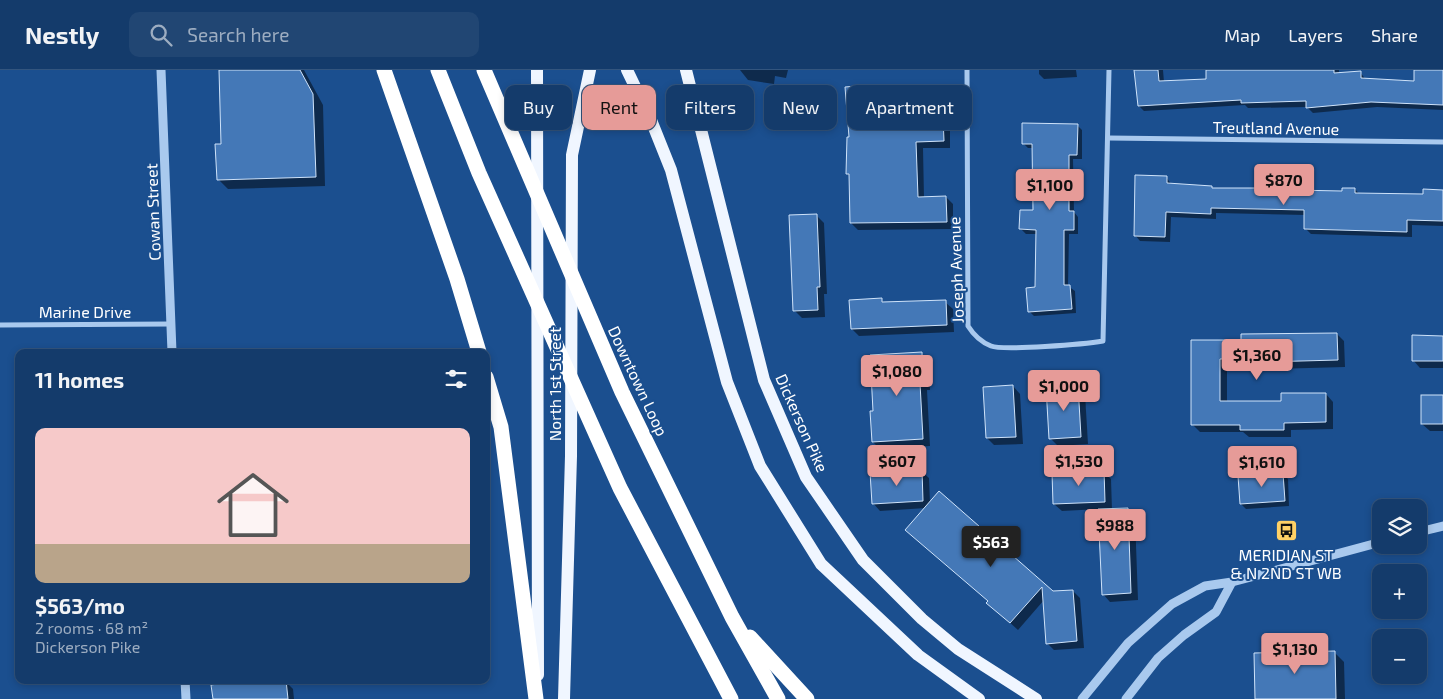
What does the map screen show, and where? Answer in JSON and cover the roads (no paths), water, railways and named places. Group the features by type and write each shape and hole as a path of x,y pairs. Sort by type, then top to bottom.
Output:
{"highway":[{"path":"384,70 457,280 478,349"},
{"path":"438,70 479,173 620,488 731,699"},
{"name":"Downtown Loop","path":"484,70 622,392 732,617 778,699"},
{"path":"490,390 501,427 537,699"},
{"path":"732,617 807,699"}],"main road":[{"name":"North 1st Street","path":"537,70 537,699"},
{"name":"North 1st Street","path":"564,699 571,466 572,155 590,70"},
{"path":"627,70 651,120 670,170 727,382 760,466 821,564 918,655 979,699"},
{"name":"Dickerson Pike","path":"686,70 764,380 806,477 863,560 922,619 958,649 1036,699"}],"street":[{"name":"Cowan Street","path":"161,70 172,349"},
{"name":"Joseph Avenue","path":"967,70 968,326 974,336 992,347 1080,344 1103,341 1109,138"},
{"path":"1109,70 1109,138"},
{"name":"Treutland Avenue","path":"1109,138 1443,142"},
{"name":"Marine Drive","path":"0,325 171,324"},
{"path":"1427,530 1443,526"},
{"path":"1082,699 1128,643 1172,604 1204,586 1232,582 1372,544"},
{"path":"1126,699 1158,658 1184,635 1216,612 1232,582"},
{"path":"185,684 186,699"}],"place":[{"name":"MERIDIAN ST & N 2ND ST WB","path":"1286,531"}]}
